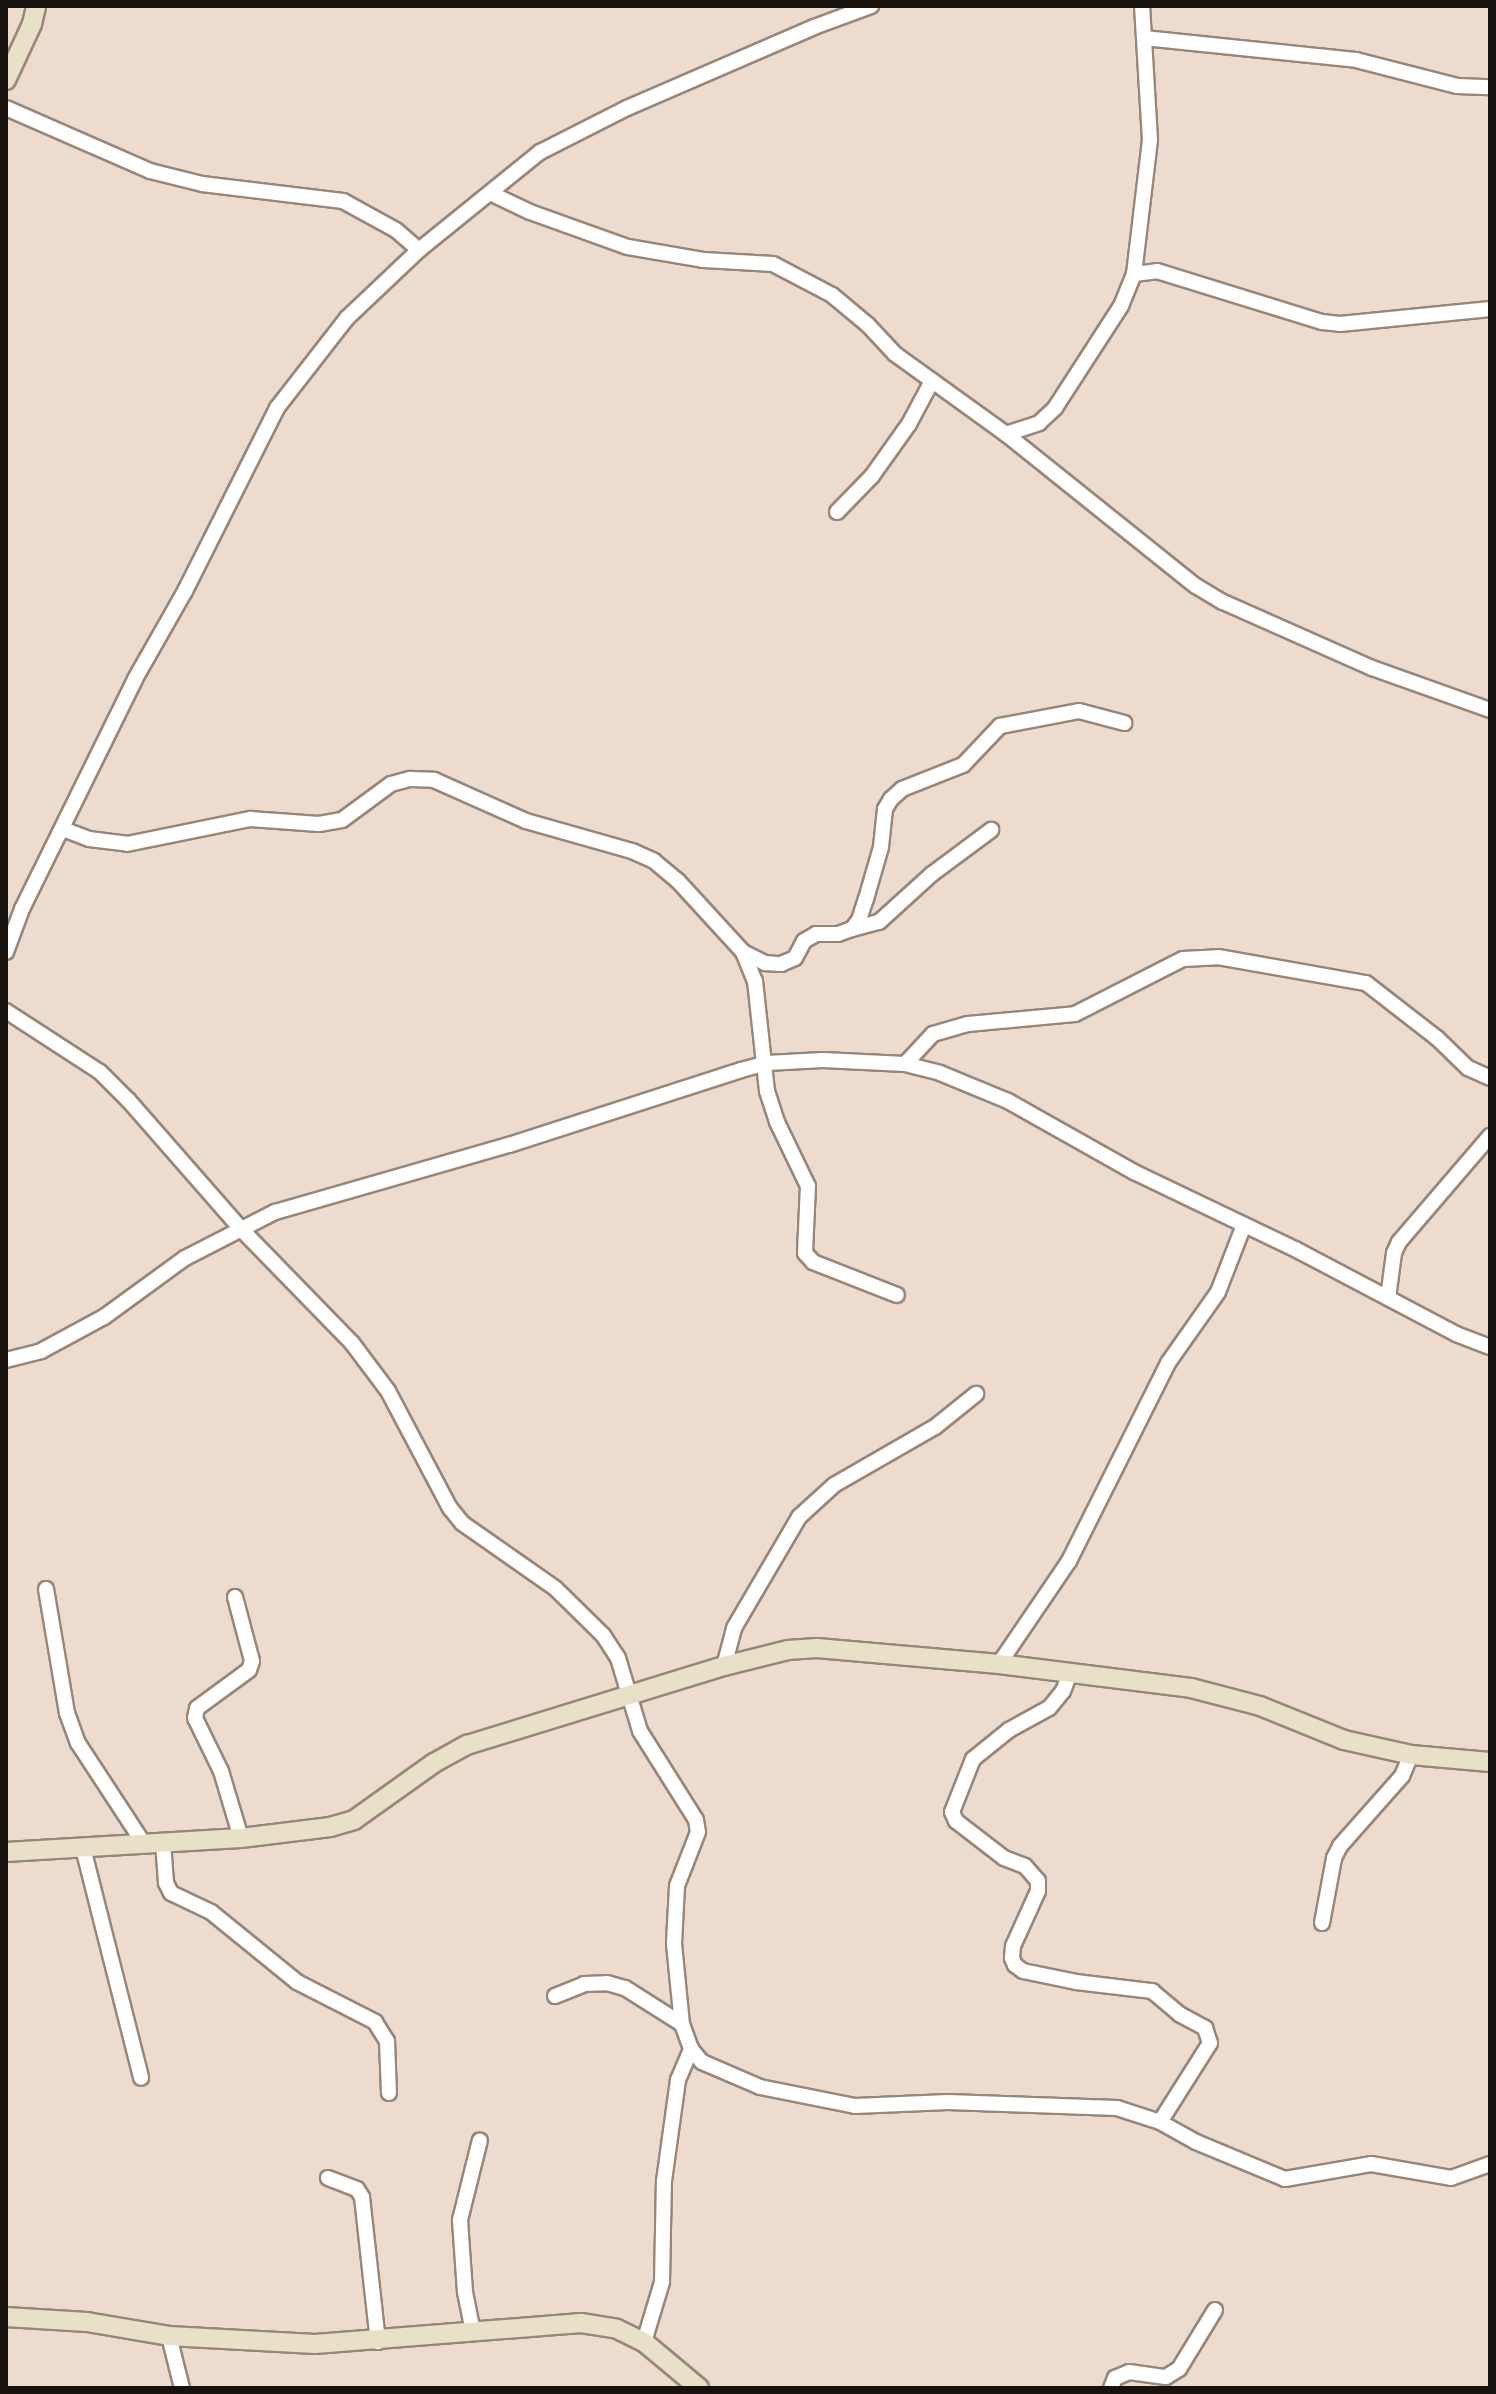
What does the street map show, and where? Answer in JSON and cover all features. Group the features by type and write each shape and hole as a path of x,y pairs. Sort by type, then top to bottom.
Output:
{"main road":[{"path":"6,80 32,24 36,6"},
{"path":"6,1852 241,1838 330,1827 354,1820 434,1763 467,1745 724,1666 788,1650 817,1648 999,1664 1217,1693 1344,1740 1411,1755 1490,1762"},
{"path":"6,2317 87,2322 169,2336 300,2344 378,2342 581,2323 617,2329 644,2342 699,2388"}],"street":[{"path":"6,952 22,909 135,679 185,591 277,408 347,318 419,250 540,152 574,133 814,27 871,6"},
{"path":"1006,434 1039,423 1055,408 1121,306 1134,274 1150,140 1142,6"},
{"path":"1144,38 1356,60 1457,86 1490,87"},
{"path":"6,108 150,171 202,184 343,201 396,230 419,250"},
{"path":"490,193 530,212 628,247 703,260 773,264 832,295 868,325 895,354 1006,434 1196,586 1223,602 1372,668 1490,710"},
{"path":"1139,251 1157,271"},
{"path":"1134,274 1157,271 1322,322 1340,324 1490,309"},
{"path":"837,512 872,476 909,424 932,381"},
{"path":"852,929 859,920 881,847 885,809 902,789 963,765 1000,726 1079,711 1124,723"},
{"path":"63,829 98,841 127,844 250,819 319,824 342,820 391,784 410,779 434,780 526,821 632,851 654,861 678,881 743,952 755,981 767,1063 767,1091 777,1122 808,1186 805,1253 813,1262 897,1295"},
{"path":"743,952 765,963 781,964 795,958 804,941 816,934 838,934 879,922 932,874 991,830"},
{"path":"905,1064 933,1034 968,1024 1075,1014 1183,959 1218,957 1366,983 1437,1038 1468,1068 1490,1078"},
{"path":"6,1011 100,1072 241,1229 352,1343 375,1373 462,1523 555,1588 603,1635 618,1658 640,1731 696,1820 698,1832 677,1886 674,1944 682,2024 691,2049 702,2062 760,2087 855,2106 948,2102 1080,2104 1117,2108 1160,2122 1208,2148 1285,2179 1371,2164 1451,2178 1490,2164"},
{"path":"6,1360 41,1351 104,1317 185,1258 275,1212 509,1145 767,1063 823,1060 905,1064 940,1073 1008,1101 1134,1172 1456,1334 1490,1347"},
{"path":"1388,1298 1394,1253 1399,1242 1490,1136"},
{"path":"999,1664 1069,1561 1168,1363 1218,1292 1244,1225"},
{"path":"724,1666 734,1628 799,1517 834,1485 935,1427 976,1394"},
{"path":"46,1589 67,1713 78,1743 154,1843 171,1893 211,1912 304,1987 375,2022 387,2041 389,2093"},
{"path":"235,1597 252,1661 249,1670 197,1708 195,1718 221,1771 241,1838"},
{"path":"1070,1673 1063,1691 1049,1708 1009,1730 973,1759 952,1812 956,1821 1004,1858 1025,1866 1038,1881 1038,1891 1013,1946 1015,1965 1023,1971 1076,1982 1152,1991 1179,2014 1205,2028 1210,2043 1160,2122"},
{"path":"1322,1923 1334,1858 1340,1846 1402,1776 1411,1755"},
{"path":"83,1848 141,2078"},
{"path":"555,1996 584,1984 607,1983 625,1988 682,2024"},
{"path":"644,2342 660,2292 664,2181 678,2080 691,2049"},
{"path":"473,2332 465,2292 460,2220 480,2140"},
{"path":"328,2178 357,2189 362,2197 378,2342"},
{"path":"1111,2388 1115,2378 1129,2372 1166,2377 1179,2369 1215,2310"},
{"path":"169,2336 182,2388"}]}
